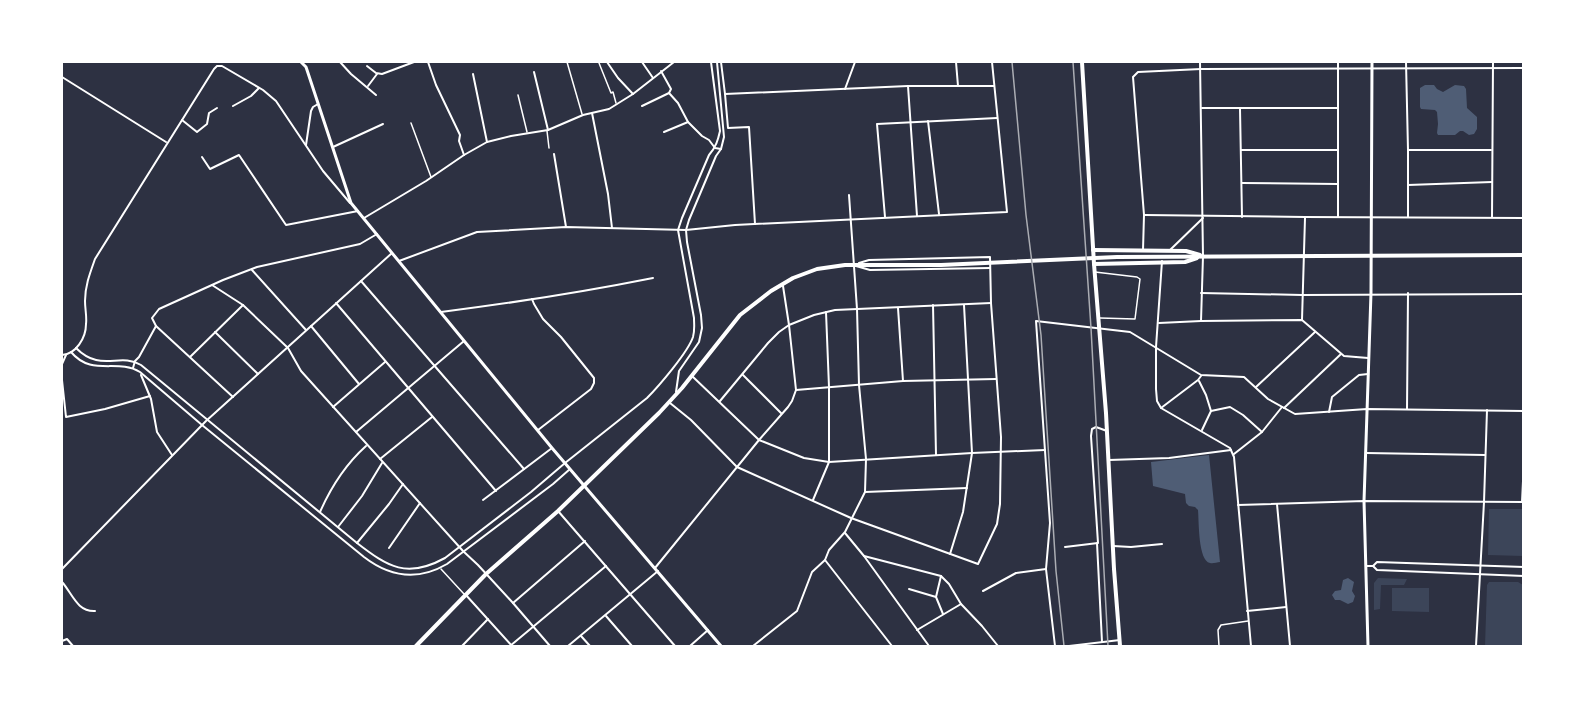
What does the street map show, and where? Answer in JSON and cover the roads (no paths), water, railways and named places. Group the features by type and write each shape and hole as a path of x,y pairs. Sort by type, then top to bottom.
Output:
{"main road":[{"path":"1082,62 1120,646"},
{"path":"1093,250 1170,250 1186,251 1203,256"},
{"path":"416,646 465,594 585,486 670,402 740,315 782,284 817,269 845,265 941,265 1117,256 1524,255"},
{"path":"1094,264 1185,261 1203,256"}],"street":[{"path":"301,62 306,67 351,203"},
{"path":"340,62 376,95"},
{"path":"367,66 377,74 382,74 414,62"},
{"path":"428,62 436,85 460,135 459,141 464,155"},
{"path":"607,62 633,94"},
{"path":"642,62 653,78"},
{"path":"364,218 487,142 547,130 583,115 609,109 633,94 674,62"},
{"path":"76,348 82,354 99,362 135,362 146,369 207,421 383,562 402,568 415,569 437,563 567,466 647,398 690,344 694,324 687,272 678,230 715,148 720,131 711,62"},
{"path":"719,62 728,128 749,127 754,224"},
{"path":"676,395 680,371 699,342 702,328 686,230 716,156 722,149 724,123 719,62"},
{"path":"845,89 855,62"},
{"path":"956,62 958,86"},
{"path":"399,261 477,232 566,227 686,230 850,218 1007,212 992,62"},
{"path":"1200,62 1203,217 1201,321"},
{"path":"1338,62 1338,217"},
{"path":"1368,646 1364,501 1372,255 1372,62"},
{"path":"1406,62 1408,217"},
{"path":"1492,217 1493,62"},
{"path":"62,364 64,355 80,344 87,326 85,300 88,278 95,259 214,69 222,66 260,88 276,101 323,171 567,466 721,646"},
{"path":"1143,250 1144,215 1133,76 1138,72 1201,69 1524,68"},
{"path":"661,71 671,89 669,93"},
{"path":"534,72 547,130"},
{"path":"367,87 377,74"},
{"path":"472,74 487,142"},
{"path":"62,77 167,143"},
{"path":"725,94 908,86 994,86"},
{"path":"908,86 917,216"},
{"path":"233,106 260,88"},
{"path":"642,106 669,93"},
{"path":"669,93 678,103 688,122 715,148 722,149"},
{"path":"306,145 311,111 318,104"},
{"path":"182,120 197,132 207,124 209,113 217,108"},
{"path":"1201,108 1338,108"},
{"path":"1240,108 1242,217"},
{"path":"592,113 608,194 612,228"},
{"path":"885,217 877,124 998,118"},
{"path":"928,121 939,215"},
{"path":"664,132 688,122"},
{"path":"333,147 383,124"},
{"path":"1241,150 1338,150"},
{"path":"1408,150 1491,150"},
{"path":"554,154 566,227"},
{"path":"202,157 210,169 239,155 286,225 358,211"},
{"path":"1408,185 1492,182"},
{"path":"1242,183 1338,184"},
{"path":"753,646 797,611 812,572 825,560 829,550 845,532 865,492 866,459 859,385 857,309 849,195"},
{"path":"1144,215 1524,218"},
{"path":"1170,250 1203,217"},
{"path":"1302,320 1305,218"},
{"path":"232,397 156,326 152,318 159,309 266,264 360,244 377,234"},
{"path":"62,569 202,425 360,280 393,253"},
{"path":"670,402 737,467 851,518 978,564 996,524 1000,504 1001,437 991,303 990,257 869,260 854,266"},
{"path":"1162,261 1156,347 1157,401 1161,408 1222,442 1232,452 1251,646"},
{"path":"854,266 870,270 990,268"},
{"path":"252,270 307,330"},
{"path":"441,312 587,291 653,278"},
{"path":"360,280 524,469"},
{"path":"568,646 630,596 657,570 792,401 796,390 782,284"},
{"path":"212,285 243,305 288,348 301,371 550,646"},
{"path":"1202,293 1524,294"},
{"path":"1407,409 1408,293"},
{"path":"532,299 543,319 594,378 591,388 538,430"},
{"path":"336,302 496,491"},
{"path":"720,402 779,332 789,325 826,311 991,303"},
{"path":"950,554 967,488 972,453 963,304"},
{"path":"190,357 243,305"},
{"path":"933,305 936,455"},
{"path":"898,308 903,381"},
{"path":"813,500 829,462 826,311"},
{"path":"1159,323 1302,320 1341,354 1369,358"},
{"path":"1055,646 1046,569 1050,523 1036,321 1130,332 1202,375 1242,376 1269,399 1297,414 1367,409 1524,411"},
{"path":"133,368 156,326"},
{"path":"311,326 360,384"},
{"path":"215,332 258,374"},
{"path":"1256,387 1316,332"},
{"path":"356,432 465,341"},
{"path":"71,352 83,363 94,366 128,367 140,372 379,568 391,573 423,574 440,568 546,489 567,466"},
{"path":"1109,460 1169,458 1232,452 1262,432 1283,407 1341,354"},
{"path":"333,407 385,362"},
{"path":"140,372 150,396 157,432 173,456"},
{"path":"1329,412 1332,397 1359,375 1368,374"},
{"path":"742,375 782,414"},
{"path":"1161,408 1202,375"},
{"path":"692,376 759,440 804,458 829,462 1045,450"},
{"path":"796,390 903,381 996,379"},
{"path":"62,380 66,417"},
{"path":"1198,380 1211,411 1202,430"},
{"path":"62,418 150,396"},
{"path":"1211,411 1233,408 1262,432"},
{"path":"1476,646 1487,410"},
{"path":"338,527 363,496 381,461 432,417"},
{"path":"1102,642 1097,543 1099,542 1091,436 1092,429 1096,426 1107,431"},
{"path":"320,512 343,471 367,445"},
{"path":"483,500 552,448"},
{"path":"1366,453 1485,455"},
{"path":"1238,505 1364,501 1523,502 1524,460"},
{"path":"357,543 375,523 403,484"},
{"path":"865,492 967,488"},
{"path":"389,548 420,503"},
{"path":"1277,504 1290,646"},
{"path":"558,511 675,646"},
{"path":"845,532 929,646"},
{"path":"513,603 585,541"},
{"path":"1065,547 1097,543"},
{"path":"1113,546 1162,544"},
{"path":"864,556 941,576 949,584 961,604 998,646"},
{"path":"825,560 892,646"},
{"path":"1366,566 1373,566 1377,562 1524,567"},
{"path":"437,563 440,568"},
{"path":"465,594 511,646 606,566"},
{"path":"1373,566 1377,570 1524,576"},
{"path":"983,591 1016,573 1046,569"},
{"path":"941,576 936,597 943,615"},
{"path":"62,582 70,591 76,604 86,611 95,611"},
{"path":"909,589 936,597"},
{"path":"917,630 961,604"},
{"path":"1248,611 1287,607"},
{"path":"606,616 632,646"},
{"path":"462,646 488,619"},
{"path":"690,646 708,630"},
{"path":"581,636 590,646"},
{"path":"62,641 67,639 73,646"},
{"path":"1069,646 1120,640"}],"lane":[{"path":"567,62 583,115"},
{"path":"599,63 611,93 613,92 616,104"},
{"path":"518,95 527,133"},
{"path":"411,123 431,177"},
{"path":"547,130 549,148"},
{"path":"1095,272 1140,279 1135,319 1098,318"},
{"path":"440,568 465,594"},
{"path":"1219,646 1218,630 1221,625 1248,621"}],"railway":[{"path":"1012,62 1026,215 1041,335 1056,571 1064,646"},
{"path":"1073,62 1091,328 1108,646"}]}
